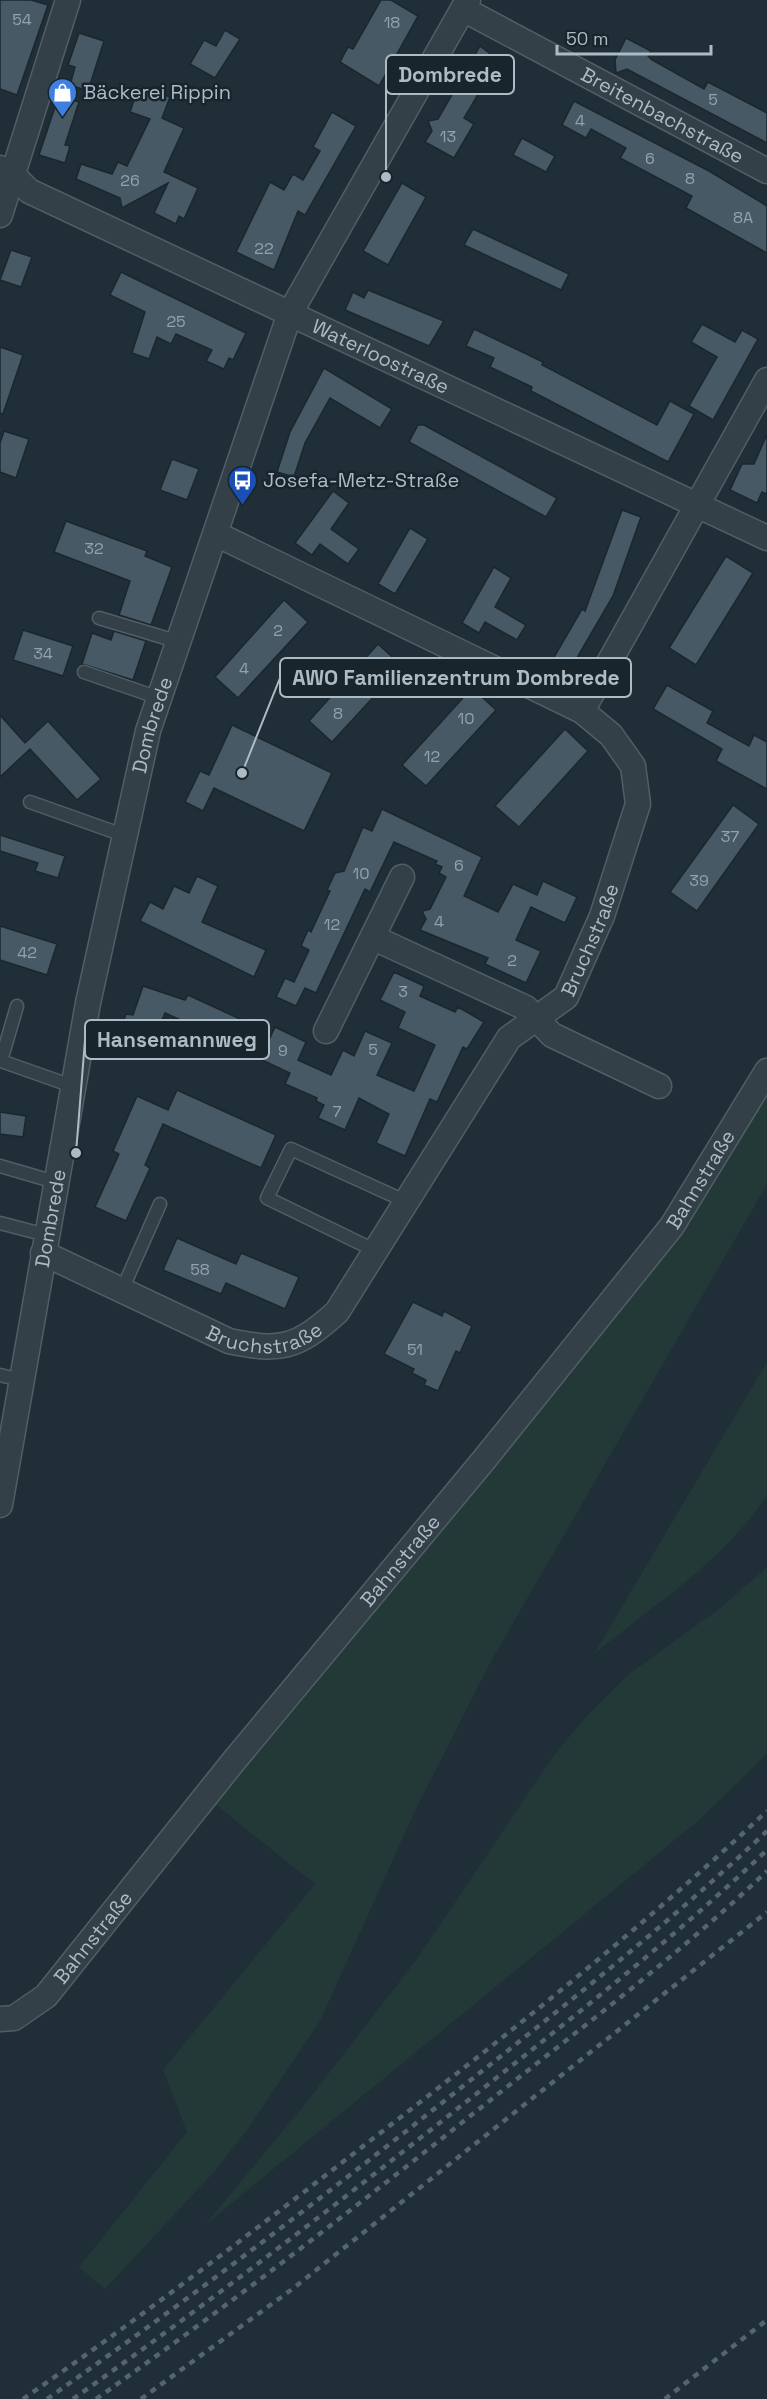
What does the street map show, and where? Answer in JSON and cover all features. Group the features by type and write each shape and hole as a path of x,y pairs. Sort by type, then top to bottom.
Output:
{"street":[{"path":"0,215 7,171 68,0"},
{"name":"Breitenbachstraße","path":"465,4 767,171"},
{"name":"Dombrede","path":"0,1505 11,1378 44,1244 72,1086 123,835 148,731 290,313 465,4"},
{"name":"Waterloostraße","path":"7,171 29,191 767,538"},
{"path":"216,534 582,711 767,380"},
{"name":"Bruchstraße","path":"44,1244 122,1290 229,1341 260,1347 288,1345 313,1334 337,1312 509,1038 566,997 602,916 638,804 633,766 611,735 582,711"},
{"path":"326,1031 374,938 402,877"},
{"path":"374,938 526,1008 552,1035 659,1086"},
{"name":"Bahnstraße","path":"0,2019 14,2018 46,1996 232,1762 512,1425 672,1226 767,1071"}],"lane":[{"path":"99,618 179,642"},
{"path":"84,672 159,698"},
{"path":"30,802 123,835"},
{"path":"17,1006 1,1061 72,1086"},
{"path":"376,1251 267,1198 291,1149 407,1202"},
{"path":"0,1166 54,1182"},
{"path":"122,1290 160,1204"},
{"path":"0,1223 44,1244"}],"green space":[{"path":"767,1072 767,1184 490,1663 414,1813 320,2021 247,2130 214,2172 105,2289 79,2267 187,2132 163,2070 315,1884 212,1802 672,1226"},
{"path":"767,1362 767,1495 750,1519 709,1561 664,1600 594,1654"},
{"path":"767,1567 767,1754 698,1821 205,2225 309,2099 417,1959 554,1755 585,1718 629,1674 719,1609"}],"building":[{"path":"0,0 31,0 48,5 17,95 0,89"},
{"path":"381,0 391,0 418,16 379,86 340,62 348,47 353,49"},
{"path":"225,30 240,39 215,78 190,64 204,40 216,46"},
{"path":"79,33 104,41 88,91 70,85 75,67 68,65"},
{"path":"626,38 651,51 648,56 652,60 704,89 708,82 767,113 767,143 627,69 616,73 615,60"},
{"path":"480,46 505,65 488,95 480,91 464,118 474,124 454,158 425,142 432,131 428,121 438,119"},
{"path":"139,86 148,89 156,86 159,93 170,97 162,118 184,128 164,172 198,188 184,219 179,216 176,224 154,213 168,183 122,208 120,198 76,179 81,164 112,174 118,162 127,166 150,119 130,112"},
{"path":"59,95 79,102 65,145 70,146 65,163 39,155"},
{"path":"574,101 709,171 767,206 767,253 686,208 692,196 620,158 626,148 591,129 586,138 562,125"},
{"path":"332,112 356,126 305,215 298,211 274,270 236,252 270,182 284,190 293,174 303,180 320,151 313,147"},
{"path":"522,138 555,156 546,172 513,155"},
{"path":"402,183 426,197 388,265 363,251"},
{"path":"473,229 569,274 561,290 464,245"},
{"path":"11,250 32,257 21,287 0,280"},
{"path":"121,272 246,333 233,360 229,358 224,369 206,361 212,350 176,334 171,344 157,337 149,359 132,353 145,312 110,295"},
{"path":"368,290 444,321 429,346 345,310 353,292 364,298"},
{"path":"702,324 735,342 742,330 758,339 713,420 689,406 717,357 691,342"},
{"path":"474,329 543,362 542,365 657,425 670,401 694,414 668,462 531,391 532,387 490,367 494,358 466,346"},
{"path":"0,347 23,355 3,414 0,413"},
{"path":"324,368 392,409 380,428 330,398 305,443 294,477 277,472 290,432"},
{"path":"418,425 424,425 557,498 546,517 409,442"},
{"path":"4,431 29,439 16,478 0,472 0,443"},
{"path":"767,434 767,494 762,492 757,503 730,490 742,464 754,464"},
{"path":"172,459 199,469 187,500 160,490"},
{"path":"333,491 349,503 331,529 359,549 348,564 320,544 312,555 295,543"},
{"path":"622,510 641,517 613,596 567,675 550,664 582,609 585,611"},
{"path":"66,521 147,551 145,556 172,567 151,625 119,615 130,581 54,552"},
{"path":"410,528 428,539 395,594 378,584"},
{"path":"726,556 753,573 696,665 669,648"},
{"path":"494,567 511,578 495,607 526,625 517,640 485,622 479,633 462,623"},
{"path":"284,600 308,622 238,698 215,677"},
{"path":"23,630 73,646 63,676 13,660"},
{"path":"114,631 146,641 133,680 82,664 92,633 111,640"},
{"path":"378,644 402,666 332,742 309,721"},
{"path":"667,685 713,711 707,723 749,746 754,735 767,742 767,789 716,761 722,749 653,709"},
{"path":"472,688 496,710 426,786 402,765"},
{"path":"0,715 25,743 48,721 101,779 77,800 30,749 0,777"},
{"path":"232,725 332,773 304,831 214,788 203,811 185,802 200,771 209,775"},
{"path":"565,729 588,751 519,827 495,806"},
{"path":"733,805 759,824 697,911 670,892"},
{"path":"382,809 482,857 464,896 498,912 513,884 537,895 543,881 577,897 565,923 531,907 516,940 541,951 526,983 485,964 488,958 420,930 426,919 422,911 430,909 446,877 439,873 442,867 435,864 437,861 394,842 370,892 365,889 316,993 305,988 296,1006 276,997 285,978 294,982 309,950 301,946 308,930 311,932 330,891 327,890 335,873 344,871 363,827 372,831"},
{"path":"0,835 65,856 58,878 35,871 38,863 0,851"},
{"path":"197,876 218,886 202,922 266,950 254,977 140,921 150,902 163,909 174,886 189,893"},
{"path":"0,926 57,944 47,975 0,960"},
{"path":"394,972 424,986 420,996 455,1012 458,1007 484,1022 467,1049 463,1047 437,1102 430,1099 405,1156 376,1143 389,1114 359,1098 345,1130 318,1118 324,1105 316,1101 317,1098 285,1084 290,1073 260,1059 275,1027 306,1042 298,1060 331,1075 343,1050 354,1056 365,1031 392,1043 377,1075 414,1091 435,1045 398,1028 405,1012 380,1000"},
{"path":"143,986 185,1000 188,995 240,1019 227,1048 201,1036 204,1030 165,1013 154,1039 148,1037 143,1049 118,1037 126,1014 133,1015"},
{"path":"177,1090 276,1135 261,1168 163,1124 145,1165 150,1168 126,1221 95,1207 119,1154 113,1151 137,1096 168,1110"},
{"path":"0,1112 26,1116 23,1137 0,1134"},
{"path":"177,1238 236,1264 241,1253 299,1277 285,1309 226,1283 221,1294 163,1270"},
{"path":"413,1302 442,1316 444,1311 472,1326 460,1353 456,1351 438,1391 424,1385 426,1380 412,1373 414,1369 384,1354"}],"railway":[{"path":"23,2399 200,2271 476,2058 624,1938 767,1811"},
{"path":"47,2399 207,2284 415,2124 620,1960 767,1831"},
{"path":"73,2399 274,2251 471,2098 659,1946 767,1850"},
{"path":"96,2399 249,2288 399,2172 635,1986 767,1871"},
{"path":"141,2399 291,2290 767,1912"},
{"path":"665,2399 767,2320"}],"place":[{"name":"Bäckerei Rippin","path":"62,118"},
{"name":"Dombrede","path":"386,177"},
{"name":"Josefa-Metz-Straße","path":"242,506"},
{"name":"AWO Familienzentrum Dombrede","path":"242,773"},
{"name":"Hansemannweg","path":"76,1153"}]}
